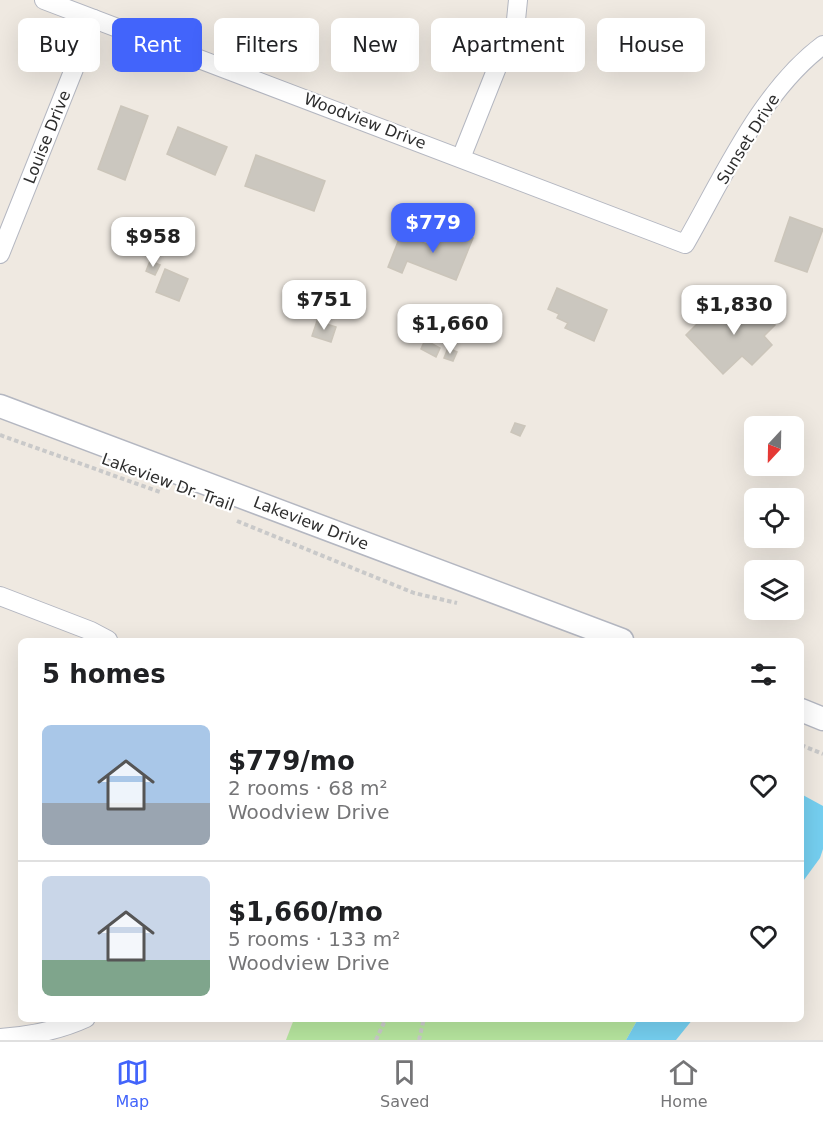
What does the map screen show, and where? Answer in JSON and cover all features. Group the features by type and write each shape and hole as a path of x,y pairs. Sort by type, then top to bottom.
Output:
{"street":[{"name":"Woodview Drive","path":"44,0 91,18"},
{"path":"461,158 516,20 518,0"},
{"name":"Woodview Drive","path":"100,21 685,244"},
{"name":"Sunset Drive","path":"685,244 756,122 789,76 823,45"},
{"name":"Louise Drive","path":"0,254 73,72"},
{"name":"Lakeview Drive","path":"0,406 617,638"},
{"path":"0,596 104,638"},
{"path":"804,711 823,719"},
{"path":"0,1038 43,1033 78,1022"}],"path":[{"name":"Lakeview Dr. Trail","path":"0,435 162,492"},
{"name":"Lakeview Dr. Trail","path":"227,516 414,593 468,605"},
{"path":"804,747 823,754"},
{"path":"376,1040 384,1022"},
{"path":"419,1040 423,1022"}],"green space":[{"path":"293,1022 636,1022 626,1040 286,1040"}],"water":[{"path":"804,796 823,806 823,849 820,858 804,880"},
{"path":"636,1022 691,1022 676,1040 626,1040"}],"building":[{"path":"121,106 148,116 125,180 98,169"},
{"path":"178,127 227,147 215,175 167,154"},
{"path":"256,155 325,181 314,211 245,186"},
{"path":"790,217 823,229 807,272 775,261"},
{"path":"445,227 473,238 456,280 407,261 402,273 388,267 401,234 437,248"},
{"path":"150,261 160,265 155,275 146,271"},
{"path":"165,269 188,279 179,301 156,292"},
{"path":"298,287 313,295 308,304 293,296"},
{"path":"557,288 607,310 594,341 565,328 568,323 557,318 559,314 548,309"},
{"path":"746,295 775,325 764,336 772,345 752,365 742,356 723,374 686,335 705,316 714,325"},
{"path":"317,321 336,327 331,342 312,336"},
{"path":"425,340 440,348 436,357 421,349"},
{"path":"448,348 457,352 453,361 444,358"},
{"path":"515,423 525,426 520,436 511,432"}]}
